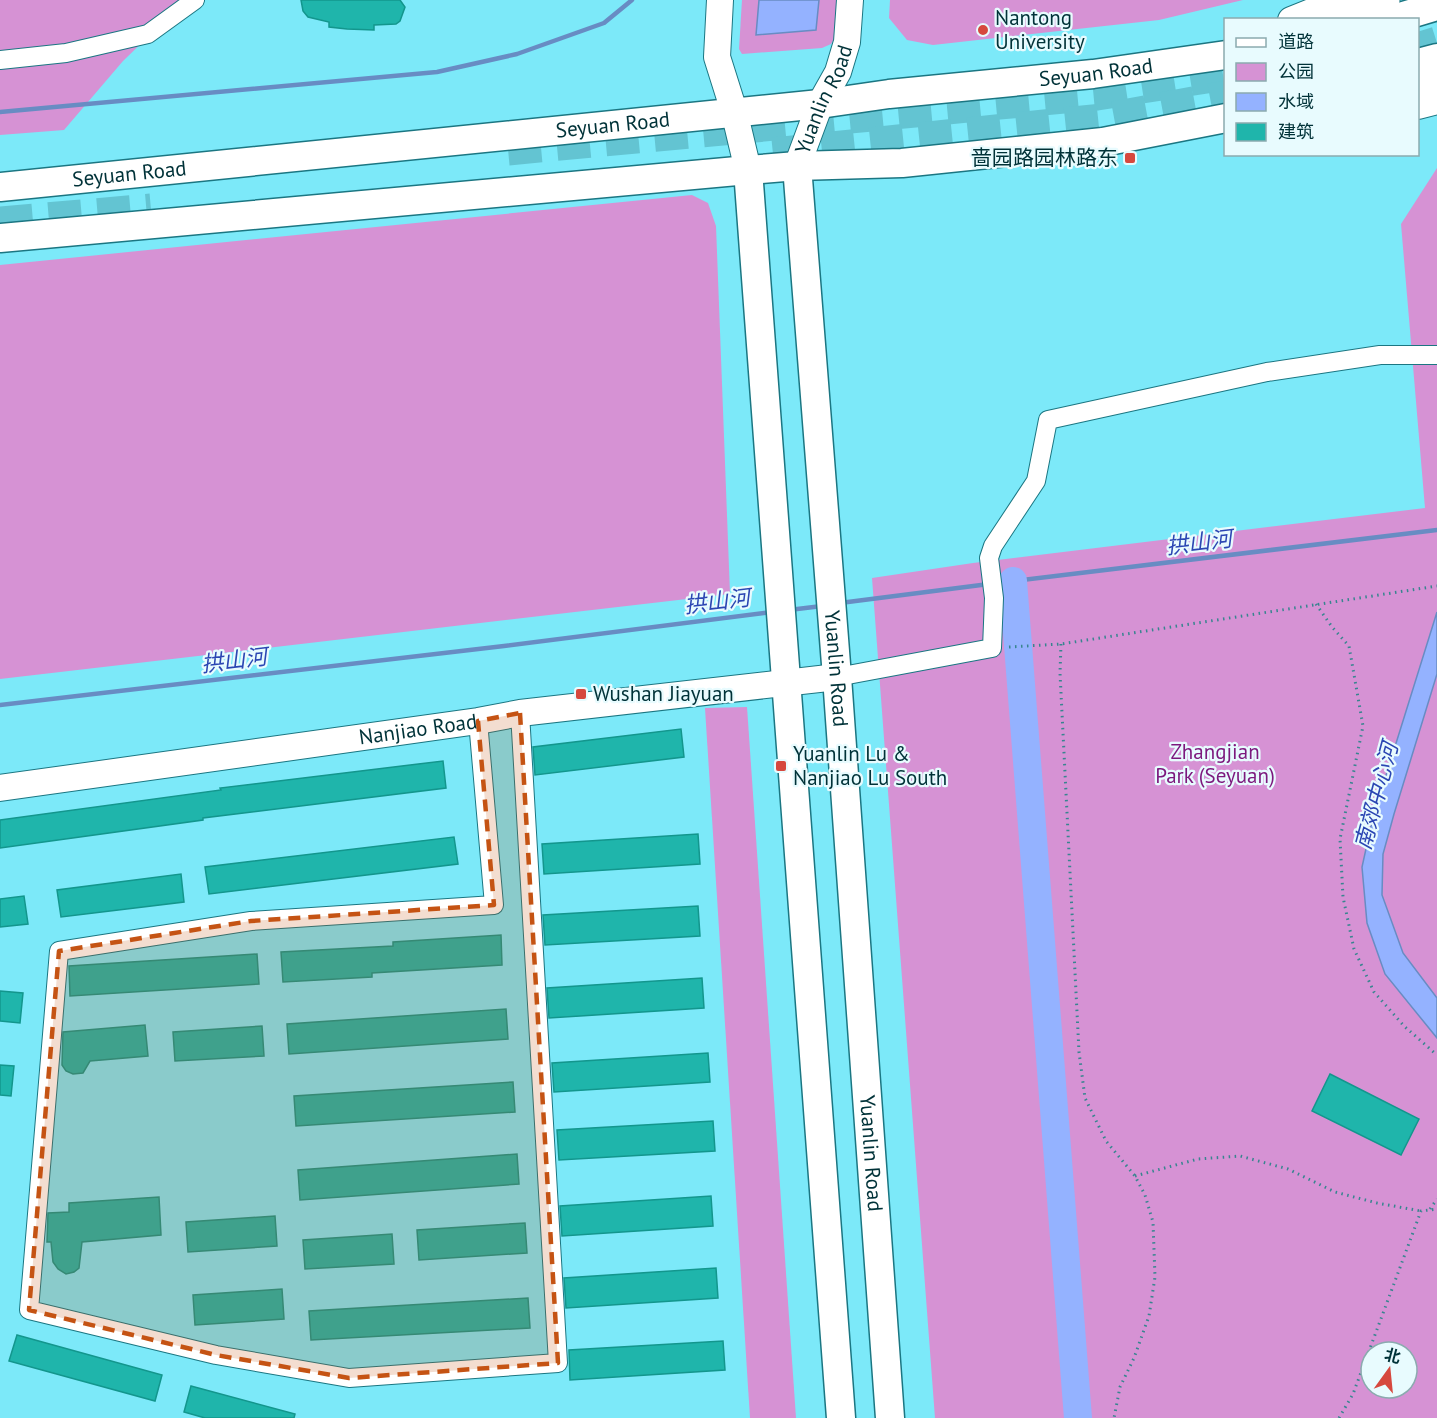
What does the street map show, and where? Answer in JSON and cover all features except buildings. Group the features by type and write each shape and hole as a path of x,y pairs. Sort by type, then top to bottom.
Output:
{"highway":[{"path":"1342,18 1363,6 1383,0"},
{"path":"1419,87 1437,82"}],"main road":[{"path":"1397,18 1437,6"},
{"name":"Seyuan Road","path":"0,187 820,104 889,94 1093,74 1224,55"},
{"path":"1419,63 1437,58"},
{"path":"0,238 748,170 902,163 1091,143 1221,120"},
{"name":"Yuanlin Road","path":"797,166 837,677 890,1418"},
{"path":"748,170 841,1418"}],"street":[{"path":"0,60 66,53 148,34 195,0"},
{"path":"720,0 717,57 734,111 748,170"},
{"name":"Yuanlin Road","path":"797,166 820,104 838,72 847,42 850,0"},
{"path":"1296,18 1341,0"},
{"path":"1184,61 1224,46"},
{"path":"1419,106 1437,101"},
{"path":"837,677 992,648 994,598 989,558 993,546 1036,481 1048,420 1267,372 1380,354 1437,355"},
{"name":"Nanjiao Road","path":"0,788 478,721 520,713 837,677"},
{"path":"478,721 494,905 251,921 59,951 29,1310 216,1355 349,1378 558,1363 520,713"}],"path":[{"path":"992,648 1061,644 1435,586"},
{"path":"1316,604 1348,646 1363,726 1340,839 1342,897 1354,949 1374,992 1404,1026 1437,1055"},
{"path":"1061,644 1060,673 1079,1053 1085,1098 1106,1141 1135,1176 1146,1195 1153,1222 1155,1277 1149,1316 1134,1358 1120,1387 1114,1418"},
{"path":"1135,1176 1198,1159 1240,1156 1288,1168 1335,1192 1421,1211 1437,1209"},
{"path":"1430,1209 1437,1199"},
{"path":"1339,1418 1353,1394 1421,1211"}],"highlighted area":[{"path":"520,713 558,1363 349,1378 216,1355 29,1310 59,951 251,921 494,905 478,721"}],"green space":[{"path":"0,0 186,0 123,61 64,130 0,135"},
{"path":"742,0 838,0 835,38 831,44 822,48 742,54 739,49"},
{"name":"Nantong University","path":"890,0 1243,0 1159,20 933,45 907,40 889,18"},
{"name":"Zhangjian Park (Seyuan)","path":"1437,168 1437,1418 935,1418 872,578 973,563 1425,508 1401,224"},
{"path":"692,195 708,203 716,226 730,594 0,679 0,265"},
{"path":"747,707 796,1418 750,1418 705,708"}],"water":[{"path":"759,0 819,0 816,30 756,35"},
{"path":"1437,612 1437,674 1383,854 1382,895 1403,953 1437,998 1437,1038 1385,974 1367,923 1362,867 1373,817"}],"waterway":[{"path":"0,112 437,72 517,54 604,23 632,0"},
{"name":"拱山河","path":"997,583 1437,530"},
{"path":"1013,581 1078,1418"},
{"name":"拱山河","path":"840,603 989,584"},
{"name":"拱山河","path":"789,610 822,606"},
{"name":"拱山河","path":"0,705 772,612"}],"tunnel":[{"path":"1419,49 1437,43"},
{"path":"508,149 1097,94 1224,74"},
{"path":"773,154 1102,120 1224,97"},
{"path":"0,223 151,210"}],"place":[{"name":"Nantong University","path":"983,30"},
{"name":"啬园路园林路东","path":"1130,158"},
{"name":"Wushan Jiayuan","path":"581,694"},
{"name":"Yuanlin Lu & Nanjiao Lu South","path":"781,766"}],"water label":[{"name":"南郊中心河","path":"1376,796"}]}
